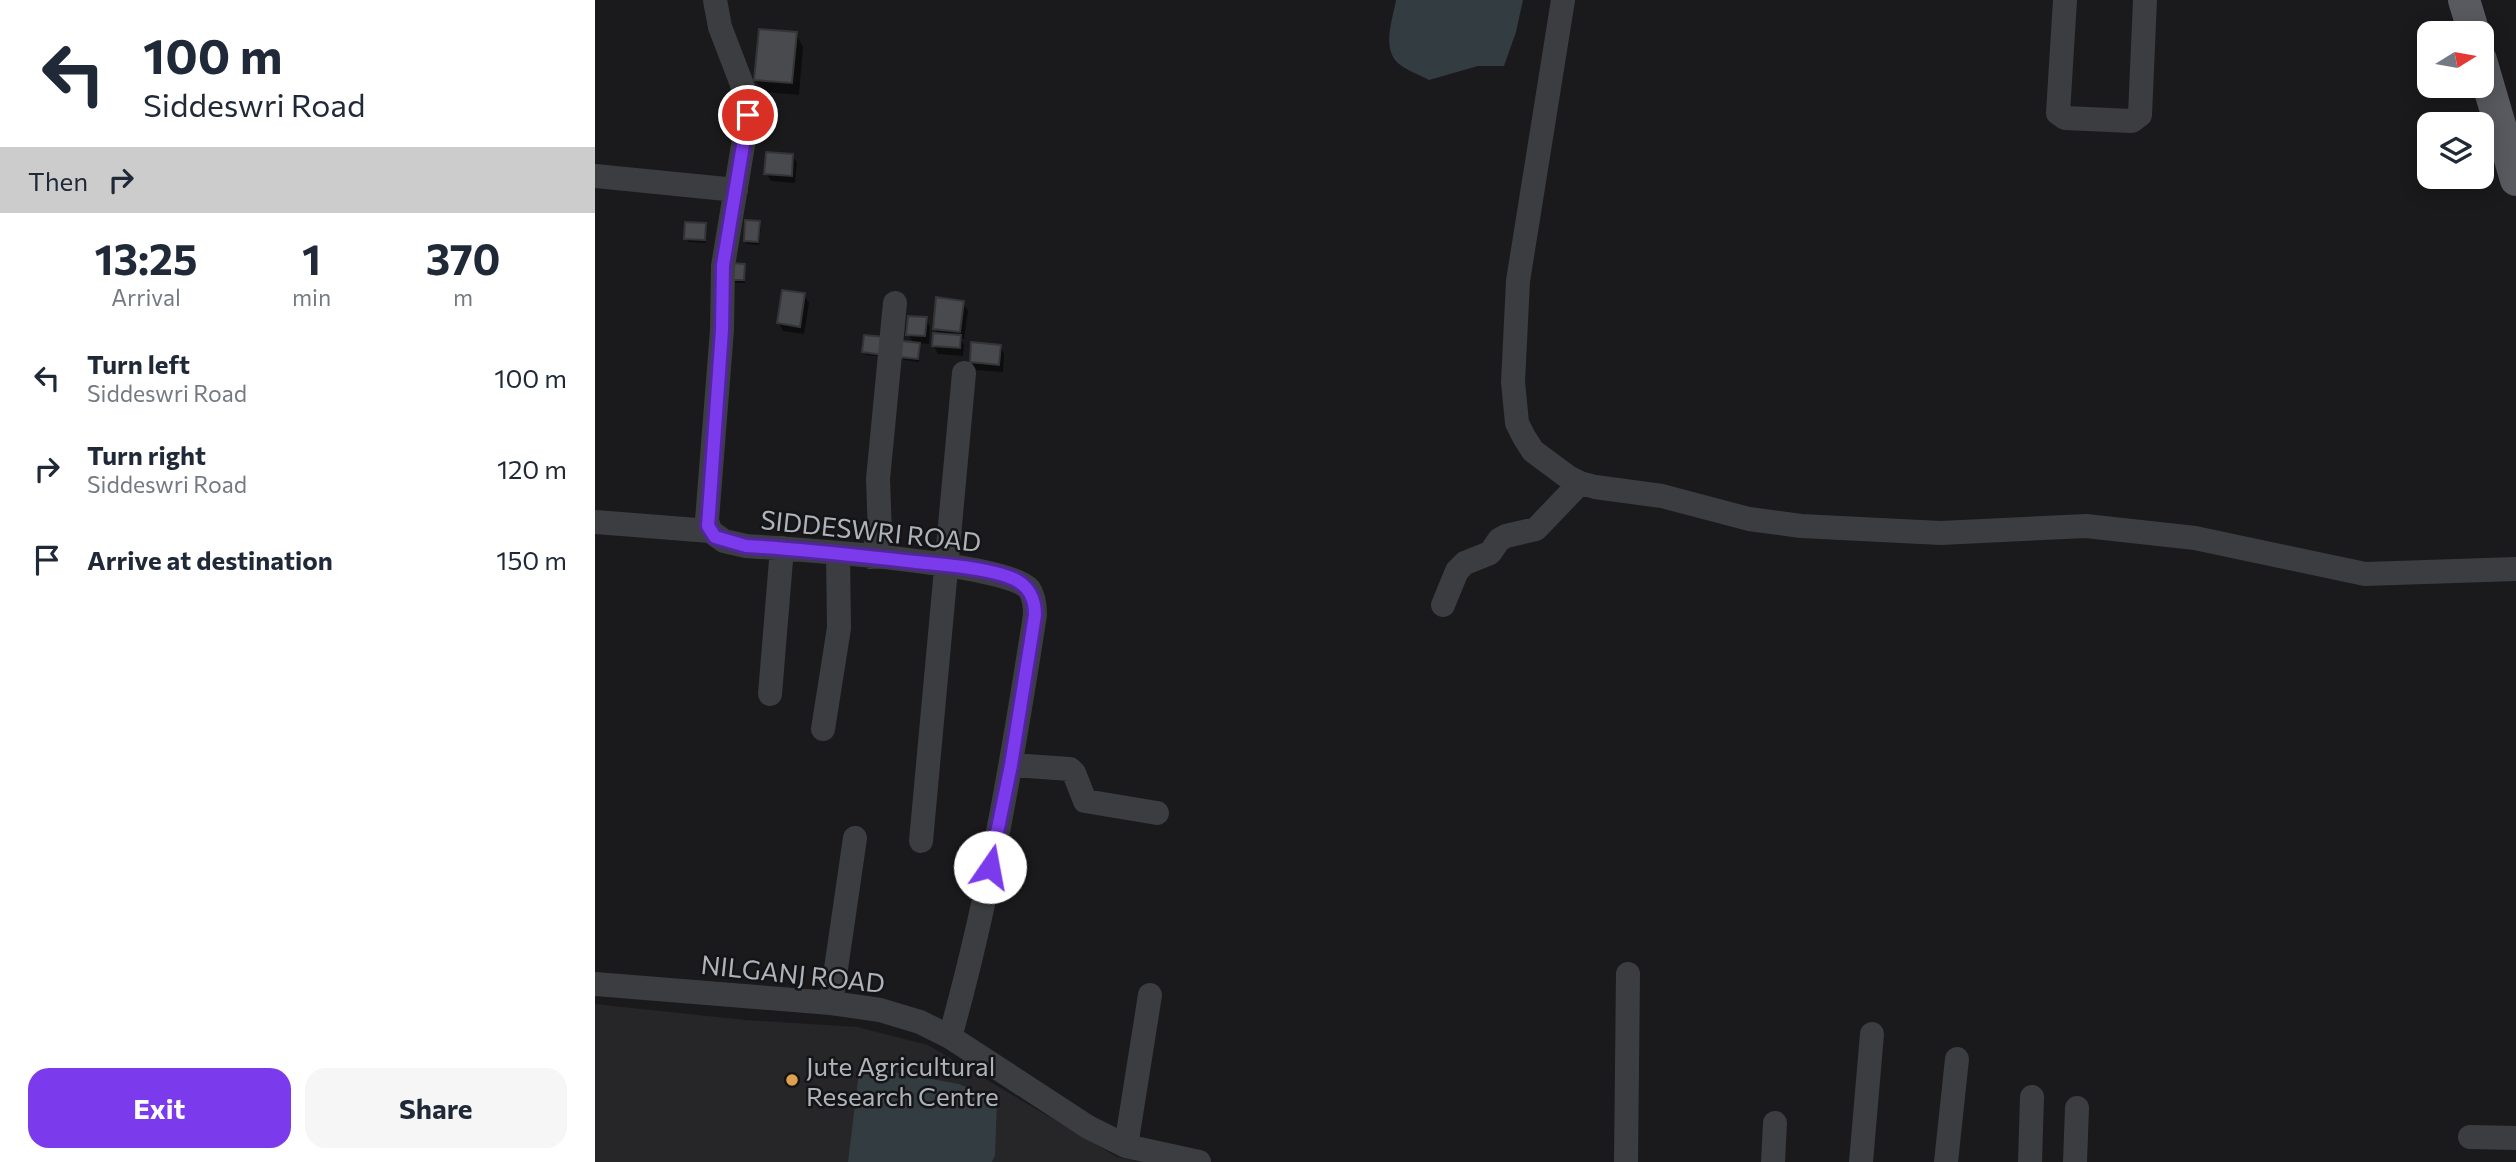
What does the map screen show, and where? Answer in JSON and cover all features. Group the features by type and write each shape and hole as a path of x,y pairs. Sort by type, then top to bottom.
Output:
{"main road":[{"path":"2464,0 2470,21"},
{"path":"2492,98 2516,180"}],"street":[{"path":"710,531 707,520 722,330 723,265 748,115 747,95 720,27 715,0"},
{"path":"1563,0 1518,281 1513,382 1517,423 1533,451 1580,483 1662,496 1749,519 1801,526 1941,533 2086,526 2195,538 2365,574 2516,569"},
{"path":"2065,0 2059,113 2065,118 2132,121 2140,115 2145,0"},
{"path":"595,176 736,190"},
{"path":"871,557 880,534 878,479 895,303"},
{"path":"921,841 944,565 964,373"},
{"path":"1443,606 1457,571 1465,562 1490,553 1499,540 1506,536 1536,529 1580,483"},
{"name":"SIDDESWRI ROAD","path":"595,522 710,531 724,541 746,546 944,565 1004,575 1029,590 1035,603 1035,615 1011,765 968,968 950,1037"},
{"path":"769,694 782,548"},
{"path":"823,729 839,628 838,554"},
{"path":"1011,765 1070,769 1085,801 1157,813"},
{"path":"831,1003 855,838"},
{"path":"1626,1162 1627,974"},
{"name":"NILGANJ ROAD","path":"595,984 831,1003 880,1010 910,1019 950,1037 1088,1127 1126,1146 1199,1162"},
{"path":"1126,1146 1150,995"},
{"path":"1861,1162 1872,1034"},
{"path":"1946,1162 1957,1059"},
{"path":"2030,1162 2032,1097"},
{"path":"2075,1162 2077,1108"},
{"path":"1773,1162 1775,1123"},
{"path":"2470,1138 2516,1138"}],"shaded area":[{"path":"1396,0 1523,0 1516,32 1504,66 1478,66 1429,80 1402,66 1391,53 1390,30"},
{"name":"Jute Agricultural Research Centre","path":"595,1004 745,1020 857,1027 928,1045 1117,1157 1140,1162 595,1162"},
{"path":"882,1070 959,1084 997,1100 995,1155 992,1162 848,1162 859,1072"}],"building":[{"path":"759,29 797,32 792,83 754,80"},
{"path":"766,152 793,154 792,176 764,174"},
{"path":"745,220 760,221 758,242 744,241"},
{"path":"685,222 706,223 705,240 684,239"},
{"path":"732,263 745,264 744,280 731,280"},
{"path":"782,290 805,293 800,327 777,323"},
{"path":"936,297 964,301 960,332 933,329"},
{"path":"908,316 927,317 925,336 906,335"},
{"path":"933,333 961,335 960,348 932,346"},
{"path":"864,335 885,337 883,355 862,352"},
{"path":"902,341 920,343 918,359 900,357"},
{"path":"971,342 1001,345 999,365 970,362"}],"place":[{"name":"Jute Agricultural Research Centre","path":"792,1080"}],"route":[{"path":"748,115 723,265 722,330 708,526 715,537 746,546 944,565 1004,575 1029,590 1035,603 1035,615 1011,765 990,867"}]}
